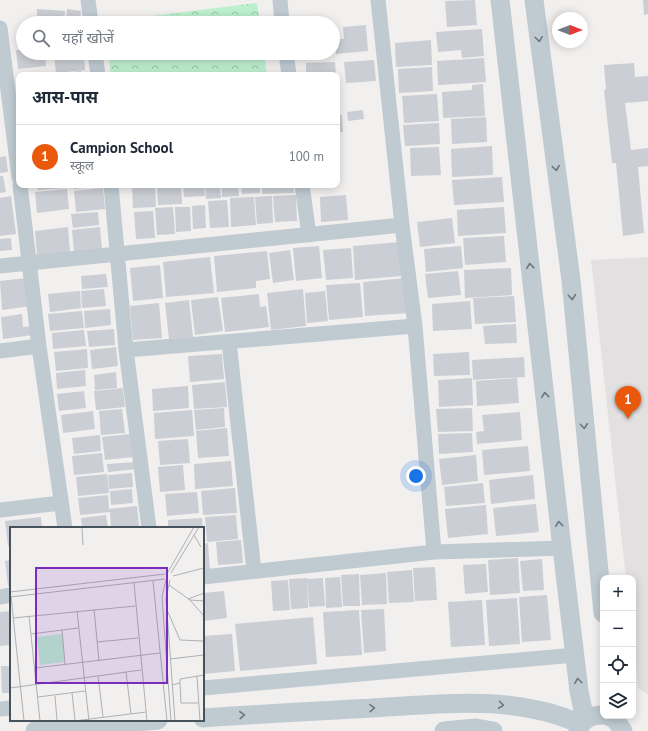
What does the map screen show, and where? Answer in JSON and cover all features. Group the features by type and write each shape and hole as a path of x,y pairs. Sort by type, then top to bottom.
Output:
{"street":[{"path":"88,0 90,16"},
{"path":"280,0 281,16"},
{"path":"378,0 402,226 415,326 434,552"},
{"path":"204,718 480,702 539,710 562,716 601,721 575,656 500,0"},
{"path":"534,0 570,280 603,611"},
{"path":"0,28 16,153"},
{"path":"96,60 98,72"},
{"path":"287,60 289,72"},
{"path":"20,188 39,346 65,527"},
{"path":"111,188 126,350 149,527"},
{"path":"302,188 309,235"},
{"path":"0,266 117,253 402,226"},
{"path":"126,350 415,326"},
{"path":"229,342 254,571"},
{"path":"0,351 39,346"},
{"path":"0,510 62,502"},
{"path":"204,577 434,552 562,548"},
{"path":"0,597 10,596"},
{"path":"204,688 575,656"},
{"path":"0,709 10,708"},
{"path":"35,731 60,730 148,721"},
{"path":"444,731 476,728 493,731"}],"shaded area":[{"path":"648,257 648,695 638,688 636,668 636,575 626,575 591,260"}],"green space":[{"path":"257,3 259,16 152,16"},
{"path":"109,60 265,60 267,72 111,72"}],"building":[{"path":"475,0 477,25 447,27 445,1"},
{"path":"643,0 648,0 648,14 644,15"},
{"path":"37,9 65,11 65,16 37,16"},
{"path":"67,9 81,11 81,16 66,16"},
{"path":"366,25 368,51 340,54 340,39 344,39 343,27"},
{"path":"482,29 484,56 462,58 461,50 438,52 436,32"},
{"path":"431,40 432,65 396,67 395,43"},
{"path":"484,58 486,82 438,85 437,61"},
{"path":"17,60 46,60 46,66 18,69"},
{"path":"55,60 84,60 85,70 56,72"},
{"path":"374,60 376,81 346,83 344,62"},
{"path":"335,62 336,72 306,72 306,63"},
{"path":"634,63 635,77 648,76 648,101 625,103 631,150 648,148 648,166 638,167 644,233 623,236 616,163 612,163 604,90 606,89 604,65"},
{"path":"432,67 433,91 399,93 398,69"},
{"path":"483,84 485,116 443,118 442,92 472,90 472,85"},
{"path":"437,94 439,121 404,123 402,96"},
{"path":"363,110 364,119 348,121 347,112"},
{"path":"340,115 342,115 343,132 340,132"},
{"path":"486,117 487,142 452,144 451,119"},
{"path":"439,123 440,144 405,146 403,125"},
{"path":"492,146 493,175 452,177 451,149"},
{"path":"439,147 441,175 411,176 410,148"},
{"path":"6,156 8,172 0,173 0,157"},
{"path":"0,176 3,176 6,192 0,193"},
{"path":"502,177 504,202 454,205 452,180"},
{"path":"38,188 67,188 38,190"},
{"path":"103,188 105,209 76,212 74,191"},
{"path":"132,188 155,188 156,207 133,208"},
{"path":"157,188 181,188 182,204 158,205"},
{"path":"183,188 204,188 205,196 184,197"},
{"path":"205,188 220,188 221,198 206,199"},
{"path":"222,188 238,188 239,196 222,197"},
{"path":"241,188 260,188 260,193 242,194"},
{"path":"262,188 293,188 294,193 262,194"},
{"path":"67,189 69,209 37,213 35,192"},
{"path":"296,195 297,221 275,222 273,196"},
{"path":"346,195 348,220 321,222 320,197"},
{"path":"11,196 16,234 0,236 0,198"},
{"path":"272,196 273,223 257,224 255,197"},
{"path":"254,197 256,225 231,227 230,198"},
{"path":"227,200 229,227 210,228 208,201"},
{"path":"205,205 206,228 193,229 192,206"},
{"path":"173,207 175,234 157,235 155,208"},
{"path":"175,207 190,207 191,231 176,232"},
{"path":"504,207 506,233 458,236 457,210"},
{"path":"153,211 155,238 136,239 134,212"},
{"path":"98,212 99,225 73,228 71,214"},
{"path":"452,218 455,243 420,247 417,222"},
{"path":"68,227 70,252 37,255 35,231"},
{"path":"100,227 102,249 74,252 72,230"},
{"path":"504,236 506,262 465,265 463,238"},
{"path":"11,238 12,250 0,251 0,239"},
{"path":"400,242 403,276 355,280 353,246"},
{"path":"319,246 322,278 296,281 293,248"},
{"path":"461,246 463,268 426,272 424,249"},
{"path":"351,248 353,278 326,280 323,250"},
{"path":"290,250 294,280 273,283 269,253"},
{"path":"267,251 270,279 256,281 256,288 217,292 214,256"},
{"path":"210,257 214,293 166,297 163,262"},
{"path":"160,265 163,298 133,301 130,268"},
{"path":"511,268 512,295 465,298 464,270"},
{"path":"458,271 461,295 428,298 425,274"},
{"path":"106,274 108,287 82,289 81,276"},
{"path":"27,278 31,306 2,310 0,281"},
{"path":"406,278 409,313 365,316 363,282"},
{"path":"360,283 363,317 329,320 326,285"},
{"path":"104,289 106,306 82,308 81,291"},
{"path":"303,289 306,326 271,330 267,293"},
{"path":"80,291 81,308 50,312 48,294"},
{"path":"325,291 328,321 307,323 305,293"},
{"path":"259,294 260,307 266,306 269,327 225,332 221,298"},
{"path":"514,296 516,322 475,324 473,298"},
{"path":"218,297 223,331 195,335 191,300"},
{"path":"189,300 193,337 169,339 165,303"},
{"path":"470,301 472,329 433,331 432,304"},
{"path":"159,303 162,338 133,340 130,306"},
{"path":"110,309 111,325 85,328 84,311"},
{"path":"82,311 84,328 50,331 48,314"},
{"path":"22,314 23,327 32,326 33,335 3,339 1,317"},
{"path":"516,324 517,343 485,344 483,326"},
{"path":"114,329 115,345 89,347 87,331"},
{"path":"84,330 86,346 53,349 52,333"},
{"path":"116,347 118,366 92,369 90,350"},
{"path":"87,349 88,368 56,371 54,352"},
{"path":"469,352 470,375 434,376 433,354"},
{"path":"222,354 224,379 190,382 188,356"},
{"path":"524,357 525,377 473,380 472,360"},
{"path":"85,370 86,386 57,389 56,373"},
{"path":"116,372 117,388 95,390 94,375"},
{"path":"472,378 473,405 439,407 438,380"},
{"path":"517,378 519,403 477,406 476,381"},
{"path":"225,382 227,407 194,409 192,385"},
{"path":"188,386 189,408 153,411 152,389"},
{"path":"123,388 125,407 96,410 94,391"},
{"path":"84,391 86,408 59,411 57,394"},
{"path":"224,408 225,427 196,430 194,410"},
{"path":"472,408 473,431 438,432 436,409"},
{"path":"122,409 125,433 101,435 99,411"},
{"path":"192,410 194,436 155,439 154,413"},
{"path":"93,411 95,429 63,433 61,415"},
{"path":"520,412 522,440 477,444 476,432 484,431 482,415"},
{"path":"227,428 229,456 198,458 196,431"},
{"path":"472,433 473,452 439,454 438,434"},
{"path":"130,434 133,457 105,460 102,437"},
{"path":"100,435 101,451 74,454 72,438"},
{"path":"188,439 190,463 160,465 158,441"},
{"path":"528,446 530,471 484,475 482,450"},
{"path":"102,453 104,472 74,475 72,456"},
{"path":"476,455 478,481 442,485 439,459"},
{"path":"231,461 233,486 195,489 194,464"},
{"path":"136,462 137,469 108,472 107,464"},
{"path":"183,465 185,490 160,492 158,467"},
{"path":"132,473 133,487 109,489 108,475"},
{"path":"107,474 109,493 78,496 76,477"},
{"path":"533,475 535,499 491,504 489,480"},
{"path":"483,483 485,503 446,506 444,487"},
{"path":"235,488 237,513 203,515 201,491"},
{"path":"132,489 133,503 111,505 110,491"},
{"path":"197,492 199,513 167,516 165,494"},
{"path":"108,495 109,509 137,506 139,526 111,527 110,512 80,515 78,498"},
{"path":"536,504 539,532 496,536 493,508"},
{"path":"486,505 488,534 448,538 445,509"},
{"path":"106,515 108,527 82,527 81,518"},
{"path":"236,515 238,539 207,542 205,517"},
{"path":"41,517 42,527 10,527 10,546 8,546 5,521"},
{"path":"202,518 203,527 168,527 168,520"},
{"path":"241,540 243,563 218,565 216,542"},
{"path":"208,543 210,571 204,571 204,544"},
{"path":"518,558 520,593 490,595 488,560"},
{"path":"542,559 544,590 523,591 520,561"},
{"path":"10,560 10,586 8,586 5,561"},
{"path":"486,564 488,592 465,594 463,565"},
{"path":"435,567 437,600 415,601 413,568"},
{"path":"412,570 414,602 389,603 387,572"},
{"path":"386,573 387,604 362,605 360,575"},
{"path":"359,574 360,606 343,606 341,575"},
{"path":"340,577 342,607 326,608 325,578"},
{"path":"307,578 308,608 291,609 289,579"},
{"path":"323,578 325,606 309,607 307,579"},
{"path":"288,580 290,610 273,611 271,581"},
{"path":"224,591 227,618 204,621 204,593"},
{"path":"547,595 551,640 522,642 519,597"},
{"path":"517,598 520,644 489,646 486,600"},
{"path":"482,600 485,645 451,647 448,602"},
{"path":"384,609 386,651 364,653 361,610"},
{"path":"359,610 362,655 326,657 323,612"},
{"path":"10,611 10,645 0,646 0,612"},
{"path":"313,617 317,664 240,671 235,624"},
{"path":"232,634 235,671 204,674 204,636"},
{"path":"1,666 10,666 10,693 2,693"}],"place":[{"name":"Campion School","path":"628,419"}]}
